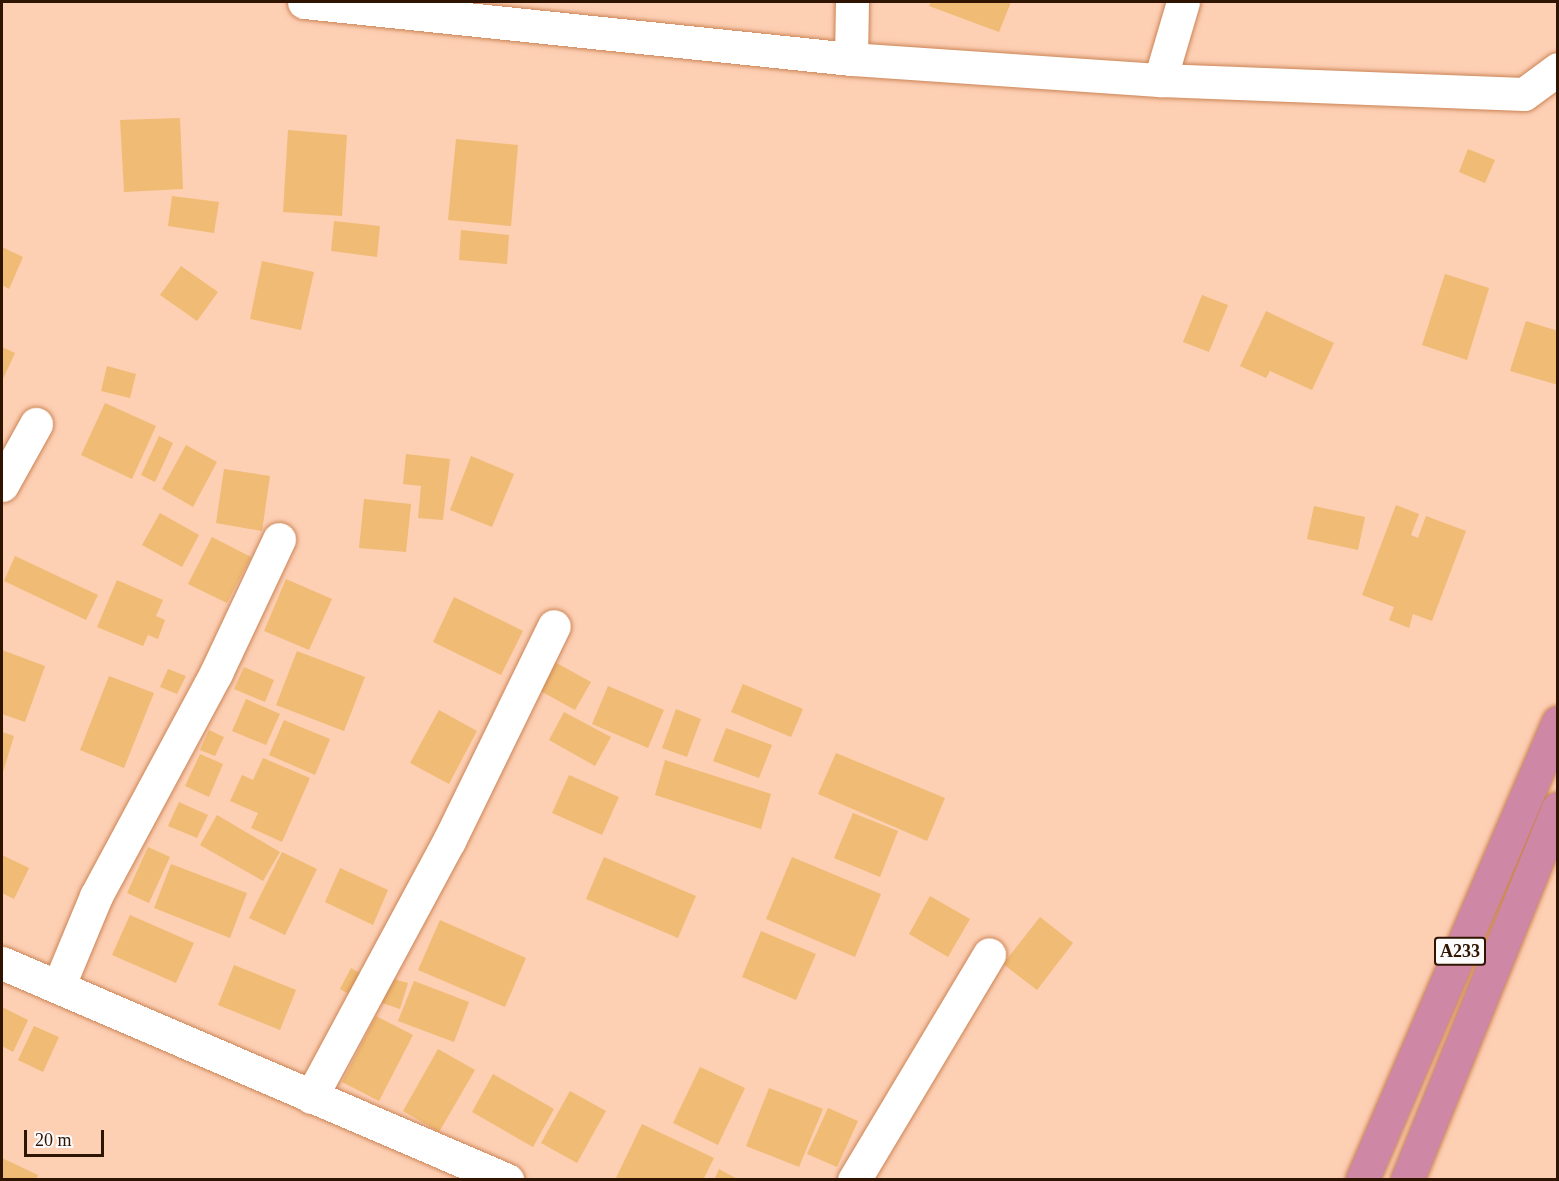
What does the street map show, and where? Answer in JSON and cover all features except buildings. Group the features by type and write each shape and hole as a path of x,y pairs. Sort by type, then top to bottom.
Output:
{"highway":[{"name":"A233","path":"1362,1179 1557,722"},
{"name":"A233","path":"1407,1179 1557,808"}],"street":[{"path":"304,2 548,14 851,59 1160,80 1524,94 1557,69"},
{"path":"851,59 852,2"},
{"path":"1160,80 1183,2"},
{"path":"2,484 36,424"},
{"path":"59,985 96,896 216,673 279,539"},
{"path":"311,1097 449,841 554,626"},
{"path":"854,1179 989,954"},
{"path":"2,963 59,985 311,1097 507,1179"}]}
